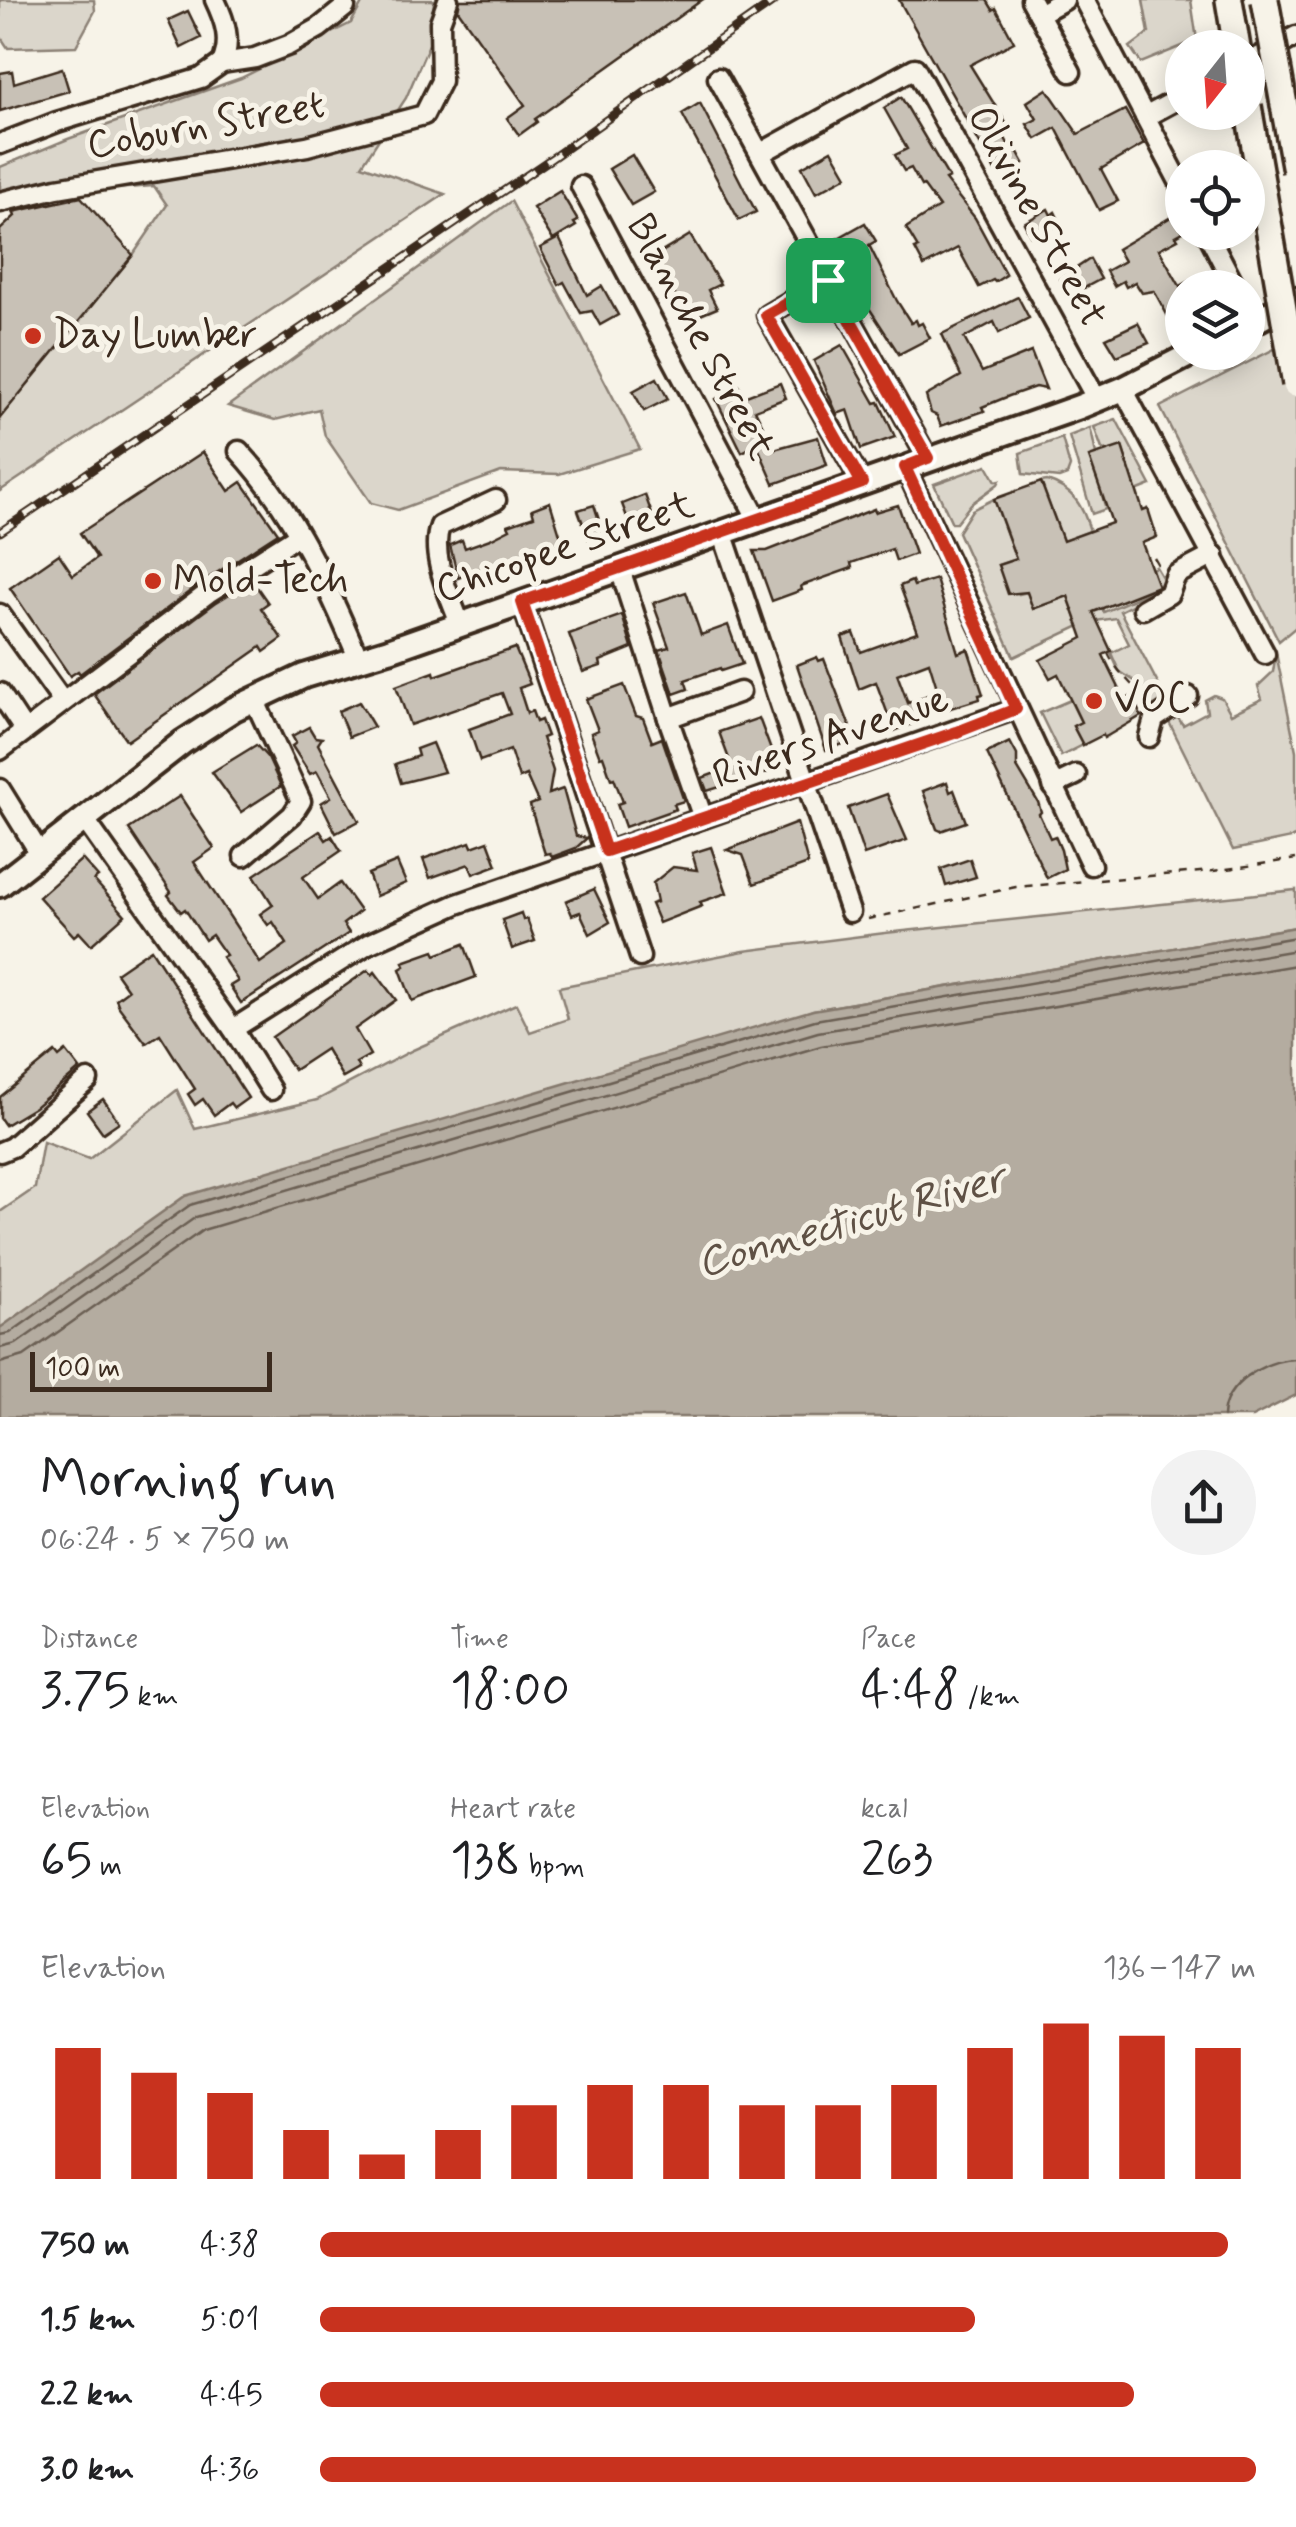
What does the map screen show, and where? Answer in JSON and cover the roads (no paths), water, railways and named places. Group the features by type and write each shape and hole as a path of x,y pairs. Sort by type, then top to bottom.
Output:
{"highway":[{"path":"1229,0 1234,30"},
{"path":"1265,0 1296,171"},
{"path":"1252,130 1296,384"}],"main road":[{"path":"1265,313 1296,300"},
{"name":"Chicopee Street","path":"4,873 84,820 183,742 254,699 304,676 1097,400 1165,367"}],"street":[{"path":"215,0 225,22 228,50 222,63"},
{"name":"Coburn Street","path":"0,202 57,188 307,146 424,115 442,81 440,22 448,0"},
{"path":"1064,0 1035,7 1071,72"},
{"path":"1084,0 1165,155"},
{"path":"0,144 57,122 201,78 222,63 255,58 289,45 345,8"},
{"path":"1265,54 1291,39"},
{"name":"Olivine Street","path":"760,154 915,68 1097,400"},
{"path":"718,78 928,458"},
{"path":"1145,117 1165,106"},
{"name":"Blanche Street","path":"581,186 758,520"},
{"path":"828,280 766,315 862,483"},
{"path":"1123,389 1265,654"},
{"path":"239,451 262,476 298,536 338,610 359,660"},
{"path":"905,467 1016,709 1100,866"},
{"path":"460,624 439,560 436,535 440,526 496,500"},
{"path":"722,532 854,916"},
{"path":"0,750 208,593 298,536"},
{"path":"1142,609 1169,594 1176,575 1214,554"},
{"path":"620,568 704,818"},
{"path":"522,602 640,957"},
{"path":"0,614 64,702"},
{"path":"668,718 740,692"},
{"path":"0,693 24,731"},
{"path":"1151,728 1188,696"},
{"path":"244,856 292,815 301,801 254,699"},
{"name":"Rivers Avenue","path":"234,1029 368,944 456,904 1016,709"},
{"path":"1054,786 1076,775"},
{"path":"0,789 39,852"},
{"path":"84,820 234,1029 271,1090"},
{"path":"0,1152 12,1147 88,1080"}],"water":[{"name":"Connecticut River","path":"1296,927 1296,1395 1252,1417 0,1417 0,1328 185,1196 813,1010"}],"railway":[{"path":"0,532 555,156 776,0"}],"place":[{"name":"Day Lumber","path":"33,336"},
{"name":"Mold-Tech","path":"153,581"},
{"name":"VOC","path":"1094,701"}]}
